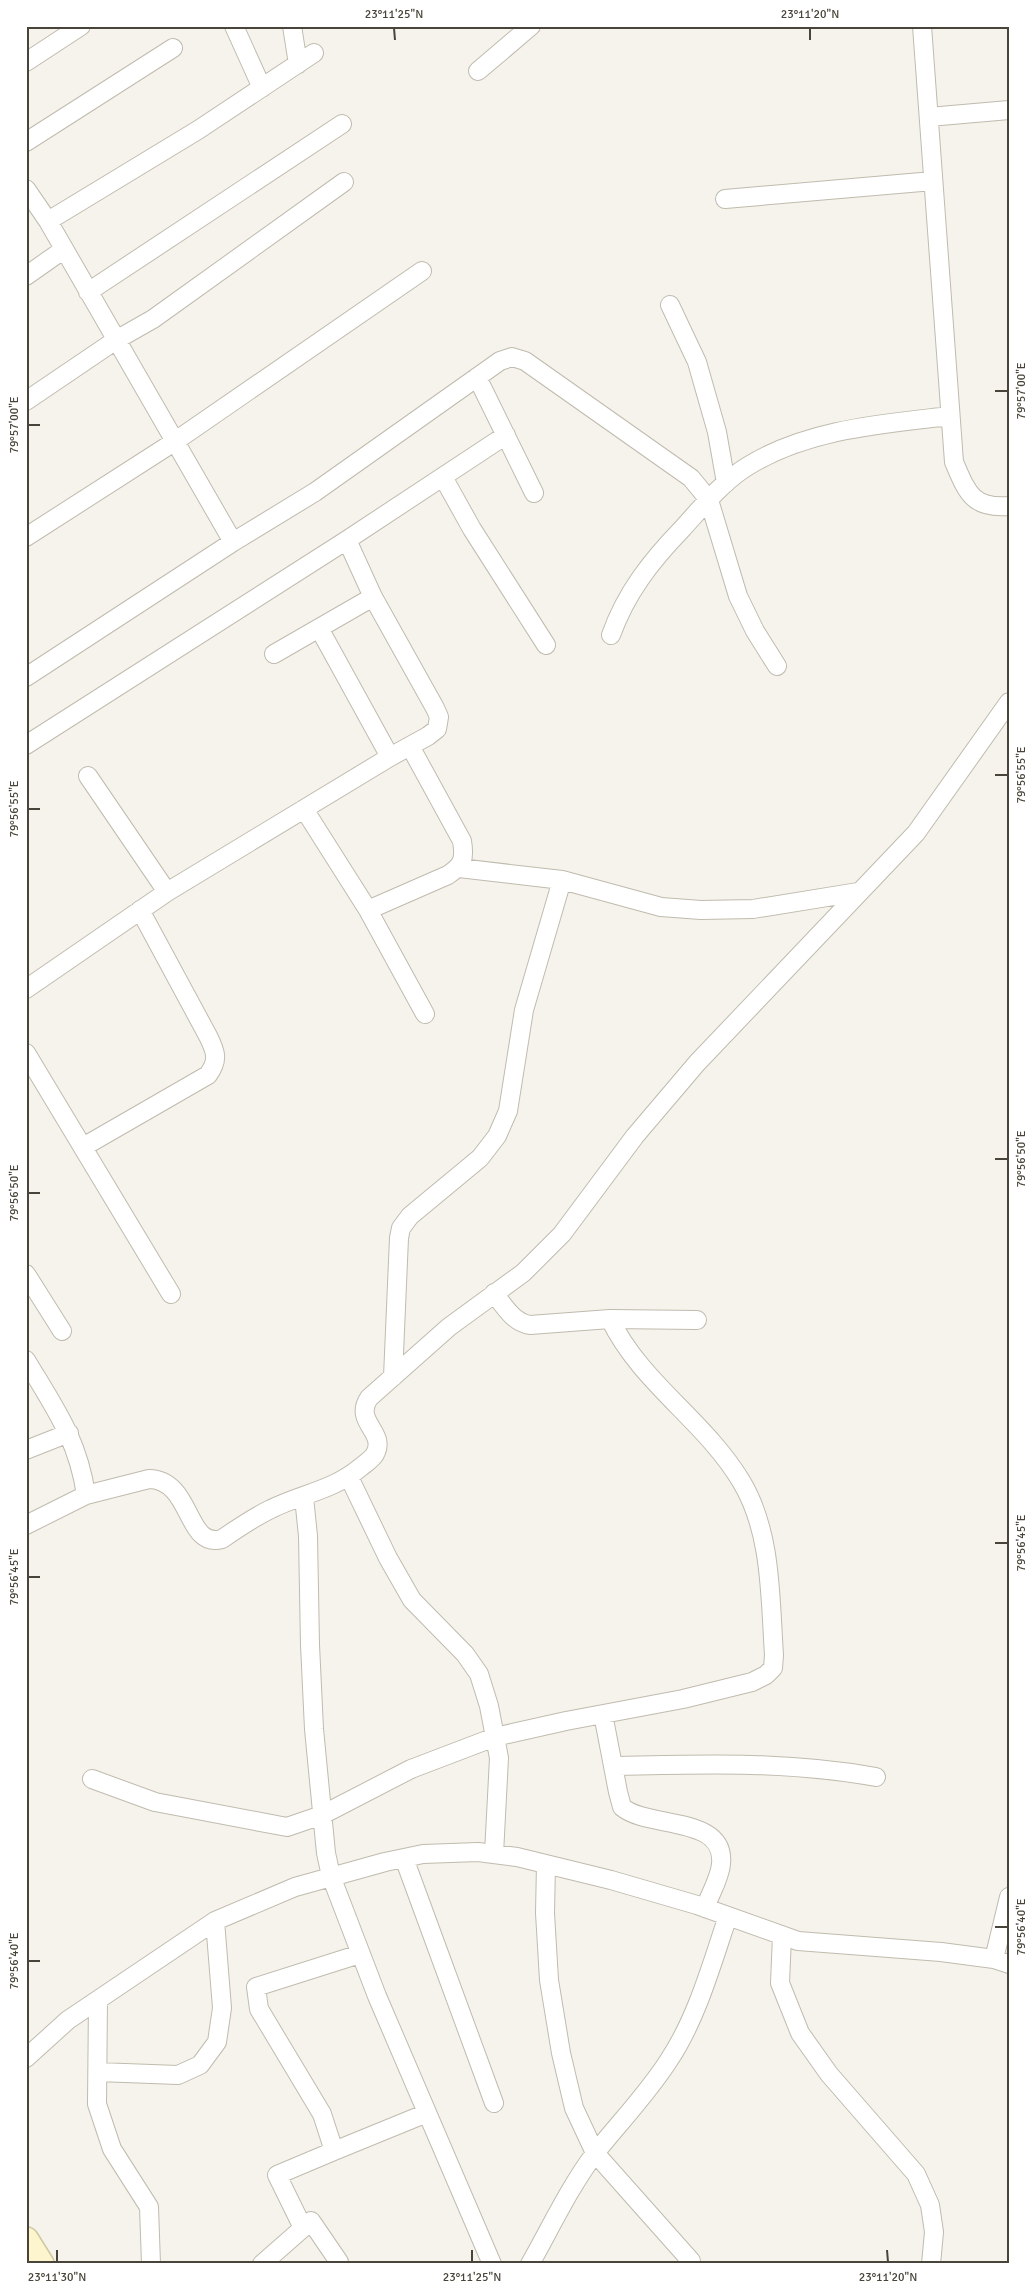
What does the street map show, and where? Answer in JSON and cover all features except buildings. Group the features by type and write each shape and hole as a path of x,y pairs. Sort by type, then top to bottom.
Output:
{"street":[{"path":"26,62 81,26"},
{"path":"234,26 262,88"},
{"path":"292,26 298,64"},
{"path":"478,71 530,26"},
{"path":"922,26 954,462 965,487 974,500 985,505 1009,506"},
{"path":"26,142 173,48"},
{"path":"48,221 198,130 314,53"},
{"path":"928,117 1009,110"},
{"path":"88,292 342,124"},
{"path":"725,199 933,181"},
{"path":"26,401 116,340 153,319 344,182"},
{"path":"26,189 48,221 233,542"},
{"path":"26,276 63,250"},
{"path":"26,537 174,442 422,271"},
{"path":"670,305 697,362 717,432 726,483"},
{"path":"26,677 233,542 315,492 477,377 512,357 525,361 677,466 691,478 709,500 738,596 755,631 777,666"},
{"path":"477,377 534,493"},
{"path":"611,635 619,611 646,568 709,500 747,466 782,447 811,438 882,424 950,416"},
{"path":"26,745 347,540 506,435"},
{"path":"442,477 472,529 546,645"},
{"path":"26,989 167,892 437,729 439,717 373,597 347,540"},
{"path":"274,654 373,597"},
{"path":"319,628 390,757"},
{"path":"26,1526 86,1495 149,1478 158,1479 169,1485 178,1495 198,1532 205,1539 213,1541 222,1538 272,1508 328,1489 349,1477 374,1456 378,1446 378,1440 364,1415 364,1406 369,1398 449,1327 523,1272 562,1234 635,1136 697,1063 916,833 1009,702"},
{"path":"368,910 448,875 459,868 464,854 462,841 410,746"},
{"path":"88,776 167,892"},
{"path":"304,809 368,910 425,1014"},
{"path":"459,868 562,880 661,907 701,910 753,909 858,892"},
{"path":"393,1377 398,1238 401,1228 410,1216 480,1158 497,1136 508,1111 524,1010 562,880"},
{"path":"83,1147 208,1075 215,1066 217,1055 208,1036 140,910"},
{"path":"26,1053 171,1294"},
{"path":"26,1274 62,1331"},
{"path":"494,1293 520,1324 530,1325 610,1319 697,1320"},
{"path":"92,1779 155,1802 287,1827 322,1815 411,1769 495,1737 683,1699 752,1682 766,1675 773,1668 774,1655 765,1545 757,1515 741,1480 707,1436 626,1346 610,1319"},
{"path":"26,1360 69,1433 78,1454 86,1495"},
{"path":"26,1450 69,1433"},
{"path":"349,1477 388,1558 412,1600 465,1654 479,1674 489,1706 499,1758 494,1854"},
{"path":"304,1497 308,1536 310,1645 322,1815 330,1876 360,1954 492,2264"},
{"path":"603,1714 622,1806 628,1812 640,1817 694,1828 709,1835 718,1844 721,1854 721,1866 705,1908"},
{"path":"613,1766 770,1765 842,1771 876,1777"},
{"path":"26,2058 68,2020 215,1921 295,1887 330,1876 404,1858 432,1854 478,1852 494,1854 612,1880 705,1908 798,1941 896,1947 1001,1961 1009,1897"},
{"path":"404,1858 494,2103"},
{"path":"546,1864 545,1913 550,1980 561,2053 574,2108 595,2153 691,2261"},
{"path":"530,2264 561,2208 595,2153 629,2115 670,2060 696,2006 728,1916"},
{"path":"98,2072 178,2075 200,2064 217,2042 222,2008 215,1921"},
{"path":"782,1936 780,1984 800,2033 829,2074 916,2174 930,2205 934,2232 931,2264"},
{"path":"334,2151 322,2114 260,2009 256,1987 360,1954"},
{"path":"98,2000 97,2104 112,2150 149,2207 151,2264"},
{"path":"303,2228 277,2175 427,2112"},
{"path":"262,2264 311,2221 340,2262"},
{"path":"26,2240 40,2264"}]}
